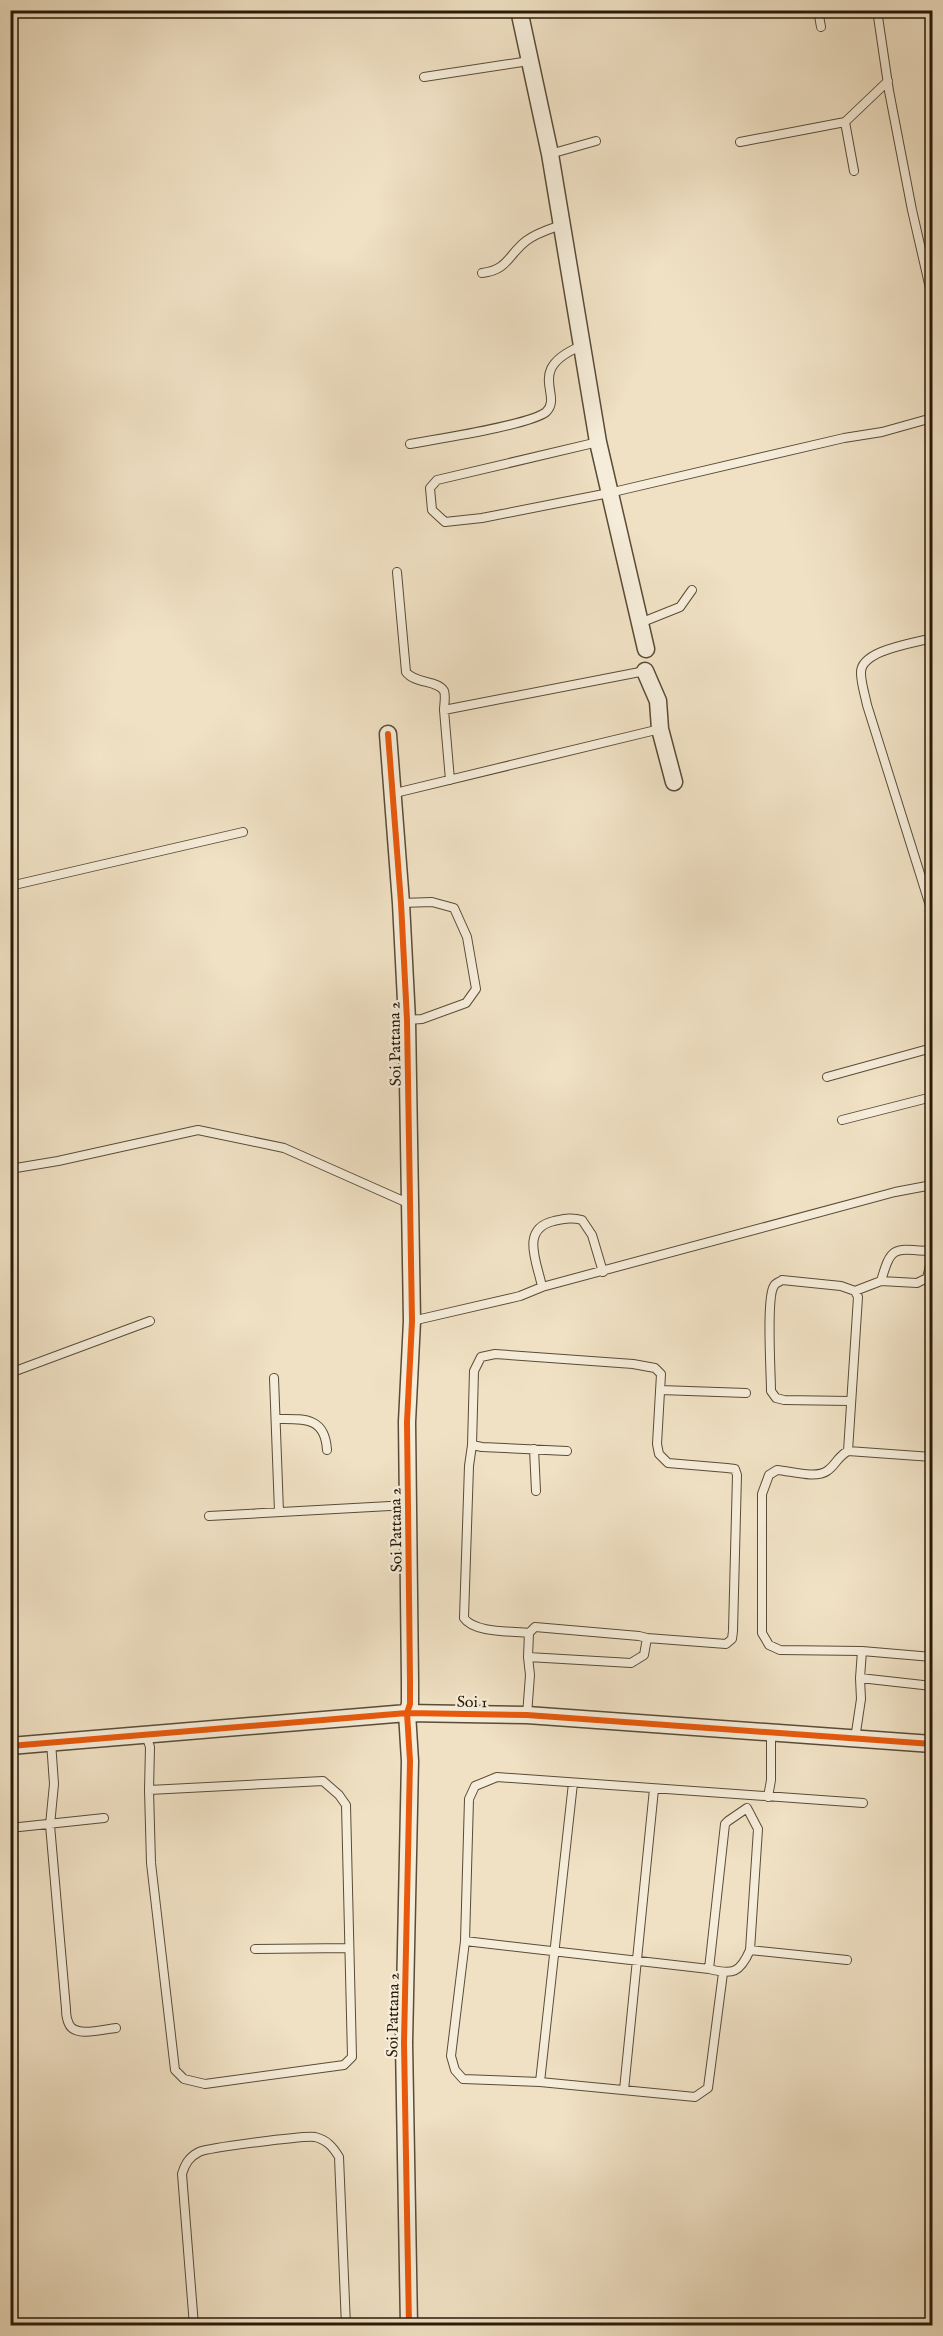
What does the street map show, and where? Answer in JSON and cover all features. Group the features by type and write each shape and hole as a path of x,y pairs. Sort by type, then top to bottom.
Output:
{"street":[{"path":"519,10 550,154 598,442 646,649"},
{"path":"645,671 658,701 660,729 674,782"},
{"name":"Soi Pattana 2","path":"388,734 398,793 407,1020 412,1321 407,1422 410,1681 410,1704 407,1713 410,1761 404,2043 409,2325"},
{"name":"Soi 1","path":"10,1746 407,1713 527,1715 933,1744"}],"lane":[{"path":"818,10 821,27"},
{"path":"878,10 888,81 912,210 933,297"},
{"path":"424,77 529,61"},
{"path":"740,142 845,122 888,81"},
{"path":"845,122 854,171"},
{"path":"550,154 596,141"},
{"path":"482,273 495,272 505,265 527,240 561,225"},
{"path":"410,444 502,426 538,416 547,411 550,405 550,369 566,352 581,346"},
{"path":"598,442 436,480 430,489 432,510 445,522 482,518 609,493 844,438 882,432 933,418"},
{"path":"396,572 406,672 410,678 437,685 445,692 444,710 450,780"},
{"path":"640,622 680,607 689,598 692,590"},
{"path":"933,638 875,654 863,662 861,671 867,705 933,912"},
{"path":"444,710 645,671"},
{"path":"398,793 660,729"},
{"path":"10,886 243,832"},
{"path":"401,903 432,902 454,908 468,937 476,989 466,1003 422,1019 407,1020"},
{"path":"827,1077 933,1048"},
{"path":"842,1120 933,1097"},
{"path":"10,1169 58,1161 198,1130 284,1148 410,1204"},
{"path":"412,1321 520,1296 542,1287 895,1192 933,1185"},
{"path":"542,1287 532,1245 534,1235 545,1223 572,1217 582,1220 592,1235 603,1272"},
{"path":"850,1401 776,1398 771,1391 771,1294 774,1286 782,1280 841,1286 855,1291 881,1281 917,1283 927,1278 933,1258 927,1251 906,1249 894,1251 887,1259 881,1281"},
{"path":"848,1451 858,1312 858,1297 855,1291"},
{"path":"10,1373 150,1321"},
{"path":"527,1715 530,1675 529,1633 535,1627 726,1644 732,1639 735,1469 668,1463 663,1458 657,1444 662,1374 655,1368 495,1354 481,1357 474,1371 464,1618 468,1624 476,1627 529,1633"},
{"path":"274,1378 279,1512"},
{"path":"660,1390 746,1393"},
{"path":"276,1419 305,1419 316,1424 323,1431 327,1450"},
{"path":"472,1445 567,1451"},
{"path":"534,1449 536,1491"},
{"path":"933,1457 848,1451 839,1456 826,1472 816,1475 777,1470 769,1475 762,1494 762,1633 769,1645 780,1650 862,1651 933,1657"},
{"path":"209,1516 408,1505"},
{"path":"528,1657 631,1663 644,1655 647,1638"},
{"path":"855,1739 861,1699 862,1651"},
{"path":"860,1678 933,1686"},
{"path":"768,1797 771,1780 771,1733"},
{"path":"146,1734 150,1747 149,1790 151,1863 175,2070 184,2079 205,2084 344,2065 352,2057 346,1805 339,1795 323,1782 149,1790"},
{"path":"51,1742 54,1784 50,1825 69,2024 74,2030 80,2032 116,2028"},
{"path":"723,1972 708,2088 695,2097 540,2082 463,2079 455,2070 451,2056 465,1941 469,1799 475,1786 497,1777 862,1803"},
{"path":"540,2082 573,1783"},
{"path":"624,2090 654,1789"},
{"path":"465,1941 723,1972 739,1969 744,1965 750,1950 758,1829 747,1808 748,1795"},
{"path":"709,1969 725,1824 747,1808"},
{"path":"10,1828 104,1818"},
{"path":"255,1949 349,1948"},
{"path":"750,1950 847,1960"},
{"path":"194,2325 182,2174 184,2166 191,2157 209,2148 314,2136 332,2145 339,2157 346,2325"}],"cycle path":[{"path":"388,734 407,1020 412,1321 407,1422 410,1681 410,1704 407,1713 410,1761 404,2043 409,2326"},
{"path":"10,1746 407,1713 527,1715 932,1744"}]}
